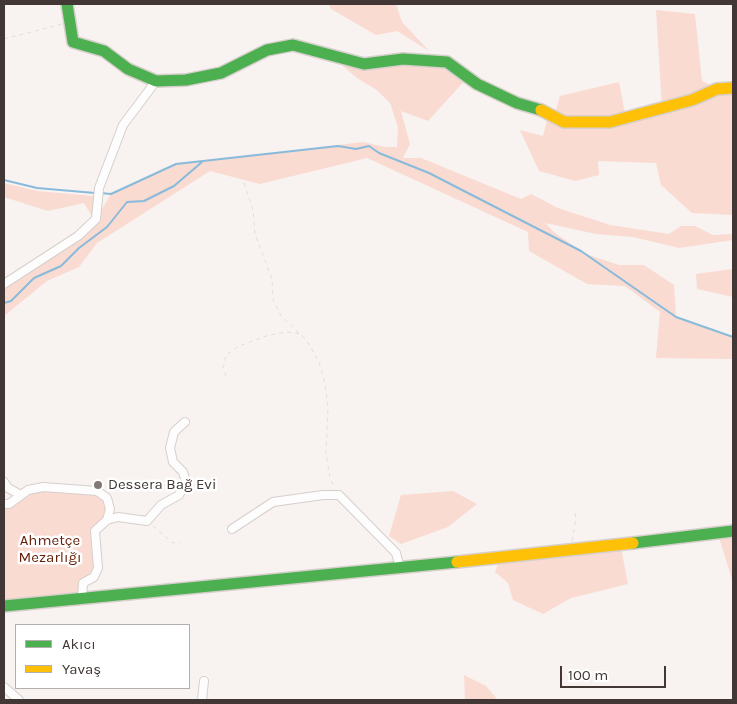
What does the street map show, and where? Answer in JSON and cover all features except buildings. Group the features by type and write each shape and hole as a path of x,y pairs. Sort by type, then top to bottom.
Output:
{"street":[{"path":"67,4 73,42 104,51 128,69 156,81 186,80 221,73 267,50 293,45 364,64 403,59 447,62 476,84 517,103 549,113 564,122 610,122 692,100 716,89 733,88"},
{"path":"4,284 78,236 96,219 99,188 123,125 156,81"},
{"path":"82,599 83,583 94,577 98,568 95,531 107,520 118,516 147,521 161,505 179,495 186,482 183,472 173,462 170,448 174,432 185,422"},
{"path":"4,482 8,488 21,495"},
{"path":"4,504 28,490 42,487 97,491 107,498 110,509 107,520"},
{"path":"232,529 273,502 323,495 339,495 396,552 400,568"},
{"path":"4,606 400,568 733,531"},
{"path":"202,700 204,681"},
{"path":"4,687 19,700"}],"path":[{"path":"4,39 56,27 69,21"},
{"path":"244,183 253,210 255,234 272,279 273,299 281,316 309,344 319,362 326,384 328,407 326,452 330,478 339,495"},
{"path":"226,376 223,368 226,356 239,346 269,335 287,332 301,334"},
{"path":"571,549 576,519 575,510"},
{"path":"147,521 173,543 180,542"}],"green space":[{"path":"329,4 396,4 402,22 429,51 397,31 376,35 331,9"},
{"path":"656,10 695,14 702,81 714,87 733,88 733,215 692,213 661,185 656,163 598,161 599,175 575,181 539,171 520,130 543,136 548,117 563,126 662,107"},
{"path":"329,54 364,64 447,62 468,77 428,121 401,111 410,144 403,158 421,158 521,199 531,194 558,208 610,225 669,234 681,226 695,226 713,235 733,234 733,240 679,248 633,237 596,234 545,223 555,233 586,254 619,265 644,265 674,285 676,317 733,337 733,359 656,358 660,312 625,286 587,284 529,251 528,232 367,158 260,184 210,171 97,243 79,267 47,281 4,316 4,284 96,219 111,194 176,164 363,142 385,147 397,147 398,127 390,103 377,90 357,78"},
{"path":"619,82 625,114 609,118 566,119 555,113 560,96"},
{"path":"4,183 37,191 94,196 93,218 84,203 48,211 4,197"},
{"path":"733,269 733,297 697,289 696,274"},
{"name":"Ahmetçe Mezarlığı","path":"28,490 97,491 110,509 95,531 98,568 83,583 82,595 4,602 4,504"},
{"path":"453,491 477,504 448,527 401,544 389,536 401,495"},
{"path":"733,535 733,583 719,537"},
{"path":"621,548 628,584 571,598 543,614 513,600 508,583 495,572 498,563"},
{"path":"464,675 486,686 498,700 465,700"}],"waterway":[{"path":"100,193 111,194 176,164 338,146 356,149 369,146 379,153 429,173 581,251 676,317 733,337"},
{"path":"4,303 11,301 34,278 61,266 79,248 107,227 127,202 144,201 174,186 202,162"},
{"path":"4,180 37,188 95,193"}],"traffic: fast":[{"path":"67,4 73,42 104,51 128,69 156,81 186,80 221,73 267,50 293,45 364,64 403,59 447,62 477,84 517,103 541,110"},
{"path":"633,543 733,531"},
{"path":"4,606 457,562"}],"traffic: slow":[{"path":"541,110 564,122 610,122 692,100 717,89 733,88"},
{"path":"457,562 633,543"}],"place":[{"name":"Dessera Bağ Evi","path":"98,485"}]}
